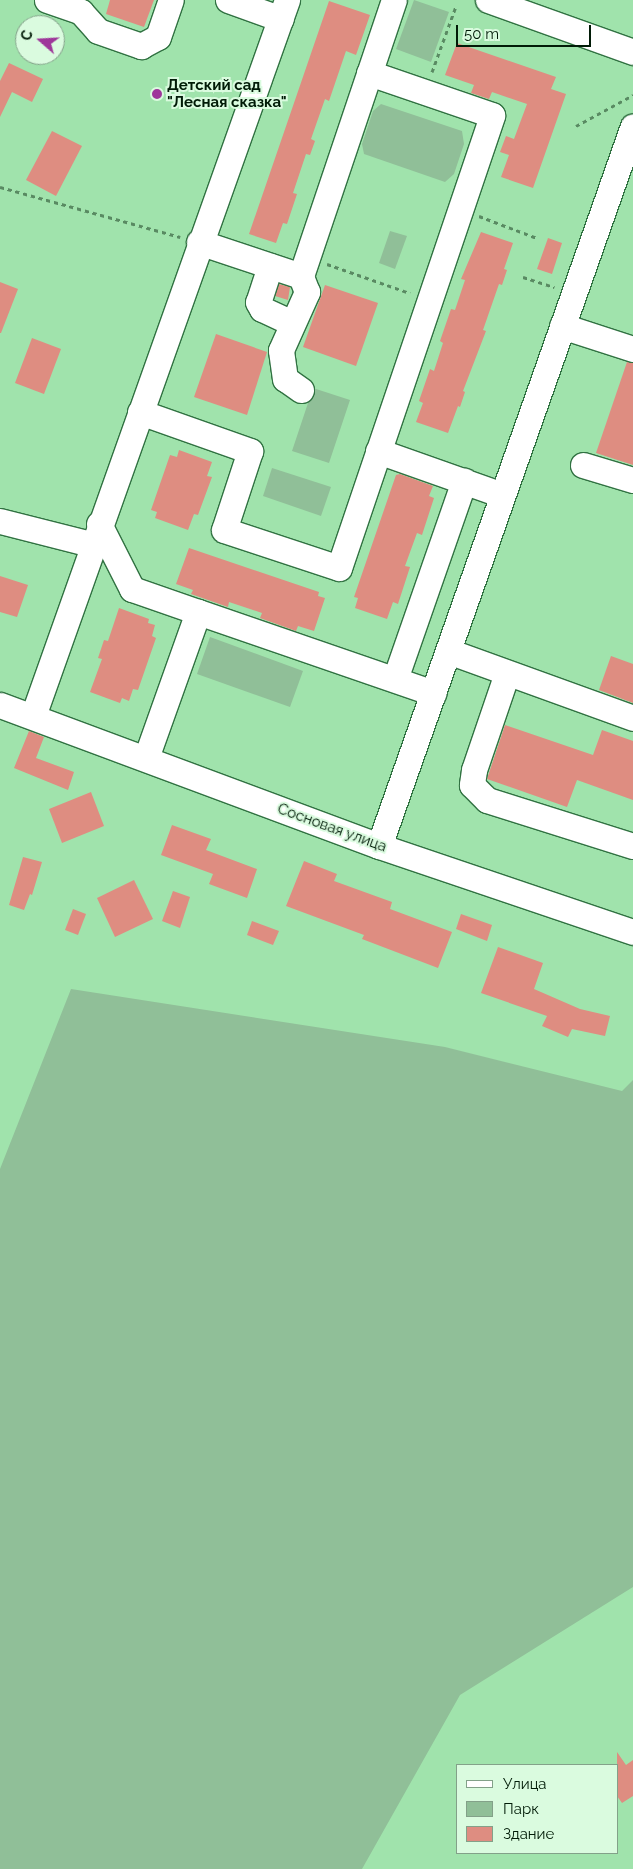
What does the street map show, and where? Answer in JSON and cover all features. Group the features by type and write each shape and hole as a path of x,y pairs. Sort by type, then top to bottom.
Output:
{"street":[{"path":"46,0 82,12 98,31 141,46 158,37 171,0"},
{"path":"33,716 95,534 284,9 228,0"},
{"path":"301,390 285,380 281,350 292,323 300,314 307,292 304,267 394,0"},
{"path":"488,0 633,52"},
{"path":"140,412 250,451 224,530 339,568 492,115 369,73"},
{"path":"379,846 562,326 630,141"},
{"path":"199,242 270,266 304,267"},
{"path":"270,266 258,302 262,309 292,323"},
{"path":"562,326 633,349"},
{"path":"378,451 502,495"},
{"path":"582,465 633,480"},
{"path":"395,679 464,480"},
{"path":"0,521 95,534 132,589 433,693"},
{"path":"146,758 198,612"},
{"path":"448,651 633,718"},
{"path":"507,673 474,770 472,785 487,800 633,846"},
{"name":"Сосновая улица","path":"0,704 379,846 633,932"}],"path":[{"path":"426,92 456,6"},
{"path":"576,126 633,95"},
{"path":"0,187 199,242"},
{"path":"460,210 537,238"},
{"path":"304,267 429,300"},
{"path":"523,276 574,293"}],"green space":[{"path":"414,0 449,12 431,62 396,49"},
{"path":"381,104 462,131 464,144 454,174 445,182 364,154 362,144 373,111"},
{"path":"390,231 407,236 395,269 379,263"},
{"path":"313,388 350,400 329,463 292,451"},
{"path":"272,468 331,487 321,516 263,496"},
{"path":"210,637 303,671 290,707 197,674"},
{"path":"71,989 445,1047 622,1091 633,1080 633,1587 460,1695 362,1869 0,1869 0,1169"}],"building":[{"path":"110,0 154,0 144,27 106,14"},
{"path":"329,1 370,15 356,55 346,51 329,101 325,99 311,139 315,141 310,155 306,154 293,193 297,194 287,224 283,223 276,243 249,234"},
{"path":"457,43 556,77 551,89 566,94 533,188 501,177 509,155 500,152 506,136 514,139 527,104 492,92 489,99 471,93 474,85 445,75"},
{"path":"9,63 43,79 32,102 12,92 0,117 0,81"},
{"path":"52,131 82,146 56,196 26,180"},
{"path":"481,232 513,243 504,269 507,270 502,285 499,284 483,330 486,331 463,391 465,392 460,407 458,406 448,433 416,422 423,403 419,401 430,369 434,371 443,343 440,341 451,309 455,310 465,280 461,279"},
{"path":"548,238 562,243 552,274 537,269"},
{"path":"0,282 18,289 1,333 0,333"},
{"path":"279,284 290,287 288,300 275,296"},
{"path":"325,285 378,303 356,366 303,347"},
{"path":"216,334 267,352 247,415 194,397"},
{"path":"32,338 61,349 44,394 15,383"},
{"path":"627,362 633,363 633,465 596,453"},
{"path":"179,450 212,462 207,476 212,477 198,515 194,514 188,530 155,518 157,512 151,510 170,455 177,457"},
{"path":"400,474 433,486 429,496 434,498 422,535 417,533 405,566 410,567 398,604 393,602 387,619 355,608 358,598 354,597 396,475"},
{"path":"189,548 319,592 318,596 325,598 314,631 298,626 296,631 260,618 262,613 229,602 228,607 191,594 193,590 176,584"},
{"path":"0,576 28,585 17,617 0,612"},
{"path":"119,608 149,619 148,623 155,625 152,636 156,638 138,690 133,689 129,701 122,698 120,703 90,692 102,659 98,658 104,640 108,641"},
{"path":"611,656 633,664 633,703 599,690"},
{"path":"505,725 593,755 602,730 633,741 633,800 577,780 567,807 487,779"},
{"path":"29,731 44,737 36,758 74,772 68,790 14,768"},
{"path":"91,792 104,826 62,843 49,809"},
{"path":"172,825 211,839 206,850 257,869 247,898 209,884 213,874 161,855"},
{"path":"23,857 42,862 32,895 30,894 24,910 9,905"},
{"path":"304,861 337,874 334,881 392,902 390,909 452,932 438,968 362,939 364,935 286,906"},
{"path":"134,880 153,919 115,937 97,898"},
{"path":"173,891 190,897 180,928 162,921"},
{"path":"73,909 86,914 78,935 65,930"},
{"path":"461,914 492,925 487,941 456,929"},
{"path":"252,921 279,931 273,945 247,935"},
{"path":"498,947 543,963 534,989 580,1009 610,1016 605,1036 572,1029 568,1037 542,1026 547,1016 481,993"},
{"path":"617,1752 626,1765 633,1760 633,1796 622,1803 618,1797"}],"place":[{"name":"Детский сад \"Лесная сказка\"","path":"157,94"}]}
